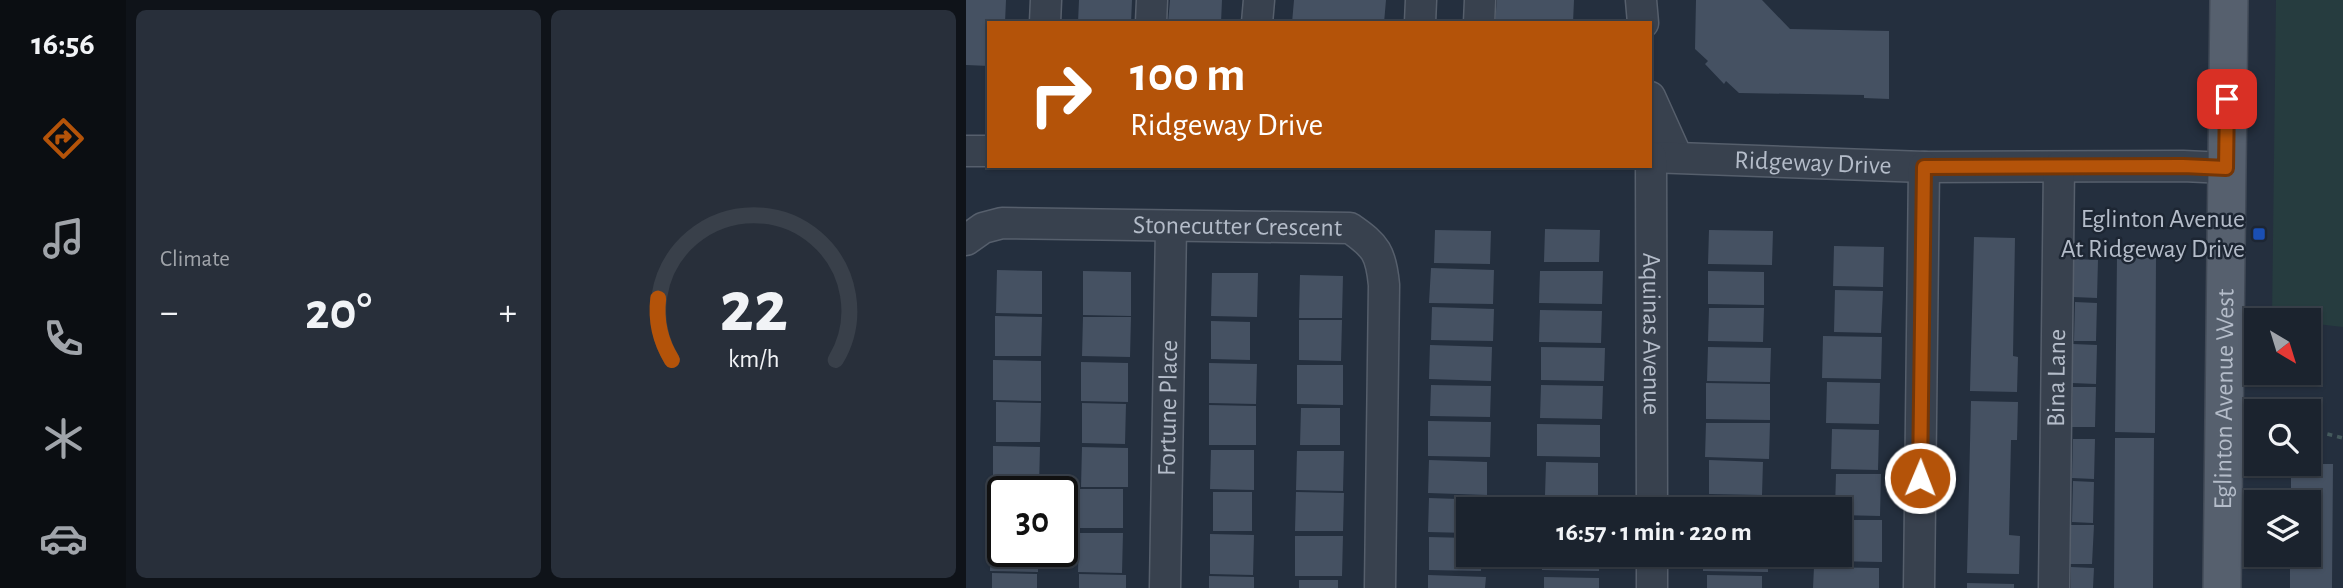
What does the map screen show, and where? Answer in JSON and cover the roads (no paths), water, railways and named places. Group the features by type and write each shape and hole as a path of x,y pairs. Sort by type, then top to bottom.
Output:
{"main road":[{"name":"Eglinton Avenue West","path":"2222,588 2229,0"}],"street":[{"path":"1045,0 1045,21"},
{"path":"1151,21 1152,0"},
{"path":"1257,21 1259,0"},
{"path":"1420,21 1422,0"},
{"path":"1479,21 1480,0"},
{"path":"1641,0 1643,21"},
{"path":"1652,110 1659,157"},
{"path":"966,151 987,151"},
{"name":"Ridgeway Drive","path":"1659,157 1924,167 2226,168"},
{"name":"Aquinas Avenue","path":"1651,497 1659,157"},
{"path":"1919,588 1924,167"},
{"name":"Bina Lane","path":"2054,588 2059,167"},
{"name":"Stonecutter Crescent","path":"966,240 984,228 1002,223 1350,228 1370,242 1381,258 1384,285 1380,588"},
{"name":"Fortune Place","path":"1164,588 1171,227"},
{"path":"1652,567 1652,588"}],"place":[{"name":"Eglinton Avenue At Ridgeway Drive","path":"2259,234"}]}
